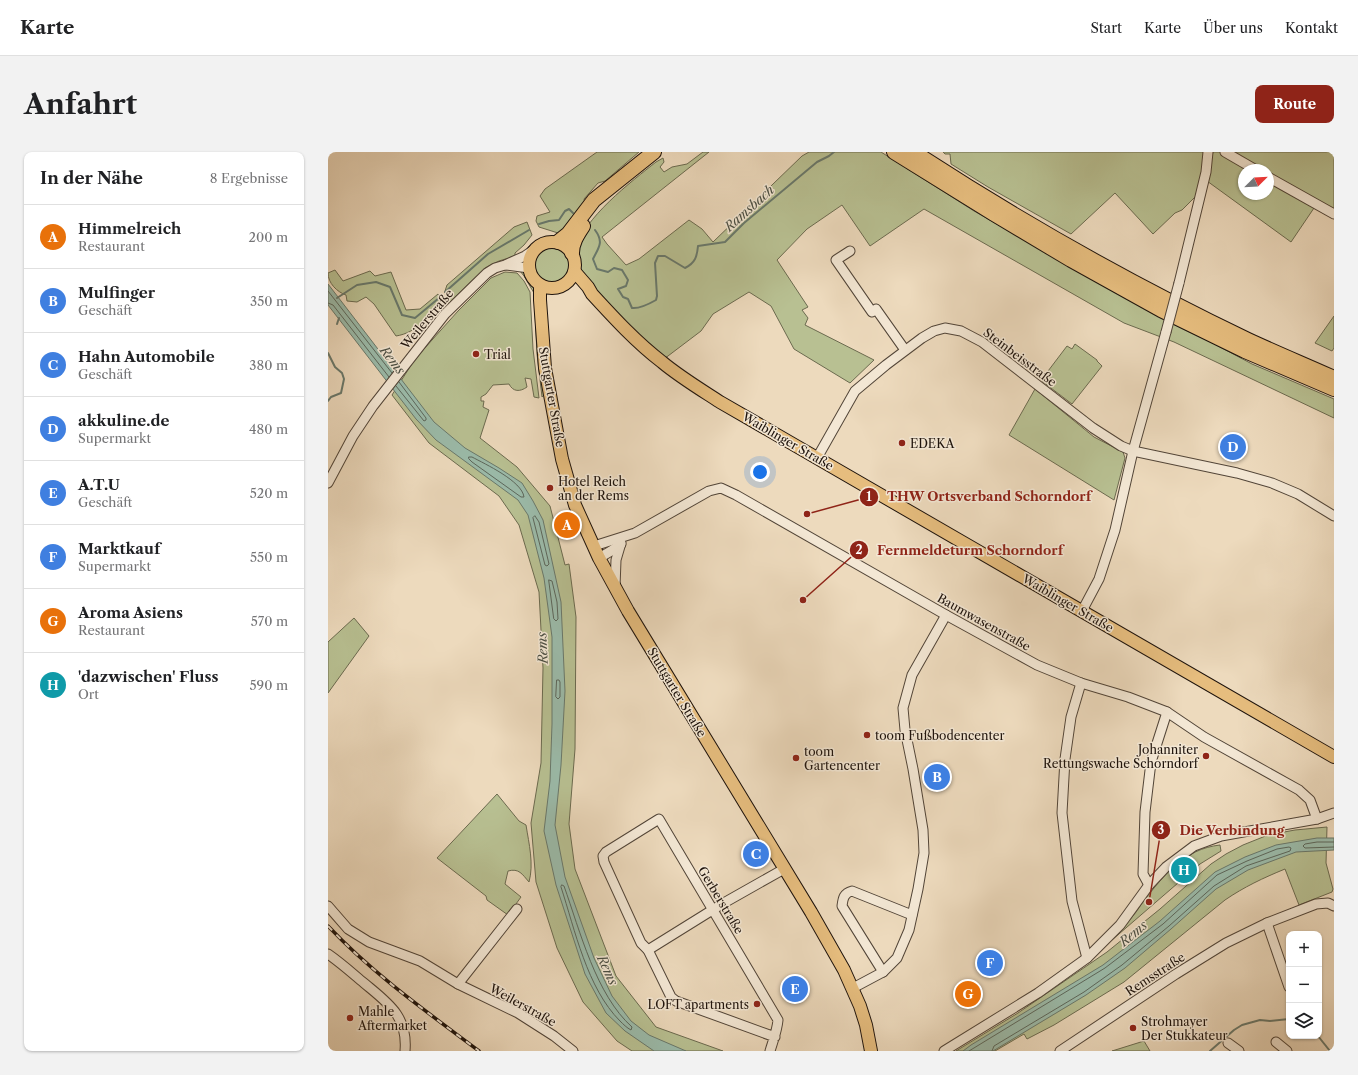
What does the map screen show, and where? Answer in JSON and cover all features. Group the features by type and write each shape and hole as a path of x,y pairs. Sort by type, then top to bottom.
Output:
{"highway":[{"path":"894,152 1000,218 1071,260 1161,310 1245,351 1334,389"},
{"path":"914,152 1071,248 1155,293 1249,340 1334,378"},
{"path":"558,242 568,234 594,200 633,170 652,153"},
{"path":"572,253 574,240 586,221 600,205 625,182 633,170"}],"main road":[{"path":"546,242 558,242 572,253 575,262 575,272 566,284 560,287 546,288 540,285 531,275 529,261 535,249 546,242"},
{"name":"Waiblinger Straße","path":"575,272 592,294 625,329 647,350 688,382 930,524 1082,610 1334,757"},
{"name":"Waiblinger Straße","path":"566,284 592,294"},
{"name":"Stuttgarter Straße","path":"540,285 545,368 562,459 575,505 599,558 615,588 688,712 832,949 853,988 860,1006 866,1024 871,1051"},
{"name":"Stuttgarter Straße","path":"541,311 548,294 553,288"}],"street":[{"path":"1082,610 1099,579 1115,530 1133,451 1179,283 1206,172 1208,152"},
{"path":"1225,152 1246,164"},
{"path":"1274,180 1334,214"},
{"name":"Weilerstraße","path":"328,483 353,436 380,397 445,314 479,280 495,268 525,256 535,249"},
{"path":"850,250 836,260 872,312 876,308 905,350"},
{"path":"505,265 529,268"},
{"name":"Steinbeisstraße","path":"817,458 856,391 905,350 934,331 945,328 961,331 982,342 1093,428 1120,446 1133,451 1272,483 1298,494 1334,516"},
{"name":"Baumwasenstraße","path":"599,558 611,551 634,533 709,491 721,488 1037,665 1081,683 1128,697 1167,712 1204,737 1299,790 1310,800 1317,819"},
{"name":"Baumwasenstraße","path":"594,546 634,533"},
{"path":"615,588 616,560 621,543"},
{"path":"853,988 882,972 897,958 909,930 924,853 923,830 905,730 903,708 912,675 946,615"},
{"path":"1081,683 1071,717 1064,760 1062,813 1072,900 1087,958"},
{"path":"1149,885 1143,874 1145,812 1151,762 1167,712"},
{"path":"944,1051 1038,993 1087,958 1120,925 1149,885 1166,867 1194,846 1221,836 1317,819 1334,813"},
{"name":"Gerberstraße","path":"648,950 641,943 604,862 603,856 606,852 659,819 776,1015 778,1020 778,1028 770,1051"},
{"path":"775,1037 676,1001 667,991 648,950 784,869"},
{"path":"882,972 842,906 844,897 848,892 852,891 912,915"},
{"name":"Remsstraße","path":"1060,1051 1205,955 1240,935 1316,904 1328,903 1334,906"},
{"name":"Weilerstraße","path":"328,906 348,930 369,942 420,961 458,984 518,1013 554,1036 573,1051"},
{"path":"458,984 516,909"},
{"path":"1267,923 1286,978"},
{"path":"328,954 391,1005 401,1022 404,1034 405,1051"},
{"path":"1276,1042 1287,1051"},
{"path":"1228,1043 1239,1051"}],"shaded area":[{"path":"597,152 639,152 605,181 598,183 584,199 585,203 568,226 558,233 539,227 536,221 537,216 550,212 540,196 545,189"},
{"path":"703,152 709,152 602,237 626,265 639,259 689,220 702,229 713,242 802,156 809,152 881,152 974,211 1098,282 1252,364 1334,399 1334,418 1174,342 1124,323 924,209 870,246 842,205 807,229 777,260 808,307 802,310 808,318 805,325 874,360 850,383 794,349 771,306 749,292 713,314 701,331 664,359 648,347 580,274 576,250 580,238 598,214 634,179 656,162 663,158 664,162 660,167 664,172 672,167 687,164"},
{"path":"943,152 1204,152 1205,155 1198,194 1182,210 1175,213 1153,234 1115,193 1071,234 988,187 951,164 950,154 945,154"},
{"path":"1213,152 1220,152 1240,164 1238,164 1238,200 1274,200 1274,185 1314,208 1291,242 1207,181"},
{"path":"1230,152 1334,152 1334,211 1274,177 1274,164 1251,164"},
{"path":"527,222 532,235 515,253 515,256 499,261 485,268 449,303 445,291 447,285 514,227"},
{"path":"552,245 560,247 566,251 570,257 572,265 570,273 566,279 560,283 552,285 544,283 538,279 534,273 532,265 534,257 538,251 544,247"},
{"path":"335,270 343,281 370,271 375,276 391,272 406,310 420,309 438,294 441,300 428,318 416,328 396,336 374,304 366,297 357,302 347,301 346,295 339,292 334,287 328,277 328,273"},
{"path":"520,271 525,272 535,287 545,394 542,397 537,354 534,293"},
{"path":"505,272 517,273 524,281 530,292 533,349 539,398 534,397 531,379 525,378 527,387 522,390 515,390 509,384 493,385 486,394 481,397 481,401 484,401 483,407 489,410 480,438 517,467 550,506 565,565 569,564 576,617 575,749 569,824 575,869 616,976 656,1027 723,1051 632,1051 617,1041 583,1002 557,948 536,882 531,823 541,763 543,668 539,592 519,525 499,496 429,443 392,395 415,359 458,311 491,278"},
{"path":"1334,316 1334,348 1332,351 1315,343"},
{"path":"1075,344 1097,360 1102,366 1072,404 1043,382 1042,379 1067,346 1072,349"},
{"path":"1035,389 1094,437 1123,452 1125,458 1114,500 1009,435"},
{"path":"354,618 369,636 328,693 328,642"},
{"path":"497,794 519,821 526,825 530,854 531,868 529,882 518,871 508,871 505,884 521,897 508,915 487,900 486,896 437,858"},
{"path":"1327,827 1326,863 1333,889 1332,892 1299,905 1285,869 1277,872 1261,879 1225,900 1124,982 1054,1025 1027,1039 1024,1034 995,1051 956,1051 1018,1013 1107,952 1160,909 1211,864 1226,854 1268,835 1295,830"},
{"path":"1220,845 1221,851 1200,864 1112,940 1159,882 1176,865 1185,858 1207,847"},
{"path":"1144,1041 1150,1051 1112,1051"}],"water":[{"path":"328,284 434,422 465,448 522,483 543,520 561,602 565,691 561,765 555,825 565,877 594,958 612,996 631,1021 649,1035 686,1051 654,1051 625,1031 606,1013 585,974 556,885 544,831 550,781 552,724 552,637 544,578 528,515 518,500 436,440 416,419 328,305"},
{"path":"1317,838 1334,838 1334,850 1296,852 1248,870 1216,889 1125,968 1086,995 993,1051 963,1051 1103,965 1160,921 1215,872 1245,857 1276,845"}],"waterway":[{"name":"Ramsbach","path":"595,230 600,241 599,248 593,259 597,269 608,272 614,268 622,270 628,280 626,286 618,289 623,297 628,299 632,308 641,307 656,300 655,263 658,256 665,256 685,268 695,259 698,246 725,242 744,223 817,162 834,152"},
{"name":"Ramsbach","path":"539,224 559,220 565,211 569,209 573,213"},
{"name":"Ramsbach","path":"445,292 488,254 529,230"},
{"name":"Ramsbach","path":"337,298 357,285 376,282 390,287 402,315 415,318 439,298"},
{"path":"337,324 339,318"},
{"path":"328,353 335,367 342,373 344,379 341,393 331,397 328,401"},
{"path":"1210,1051 1242,1025 1260,1020 1270,1021 1286,1019"},
{"path":"1320,1039 1330,1051"}],"railway":[{"path":"328,926 345,944 382,976 420,1007 479,1051"}],"place":[{"name":"Trial","path":"476,354"},
{"name":"EDEKA","path":"902,443"},
{"name":"akkuline.de","path":"1233,447"},
{"name":"Hotel Reich an der Rems","path":"550,488"},
{"name":"THW Ortsverband Schorndorf","path":"807,514"},
{"name":"Himmelreich","path":"567,525"},
{"name":"Fernmeldeturm Schorndorf","path":"803,600"},
{"name":"toom Fußbodencenter","path":"867,735"},
{"name":"Johanniter Rettungswache Schorndorf","path":"1206,756"},
{"name":"toom Gartencenter","path":"796,758"},
{"name":"Mulfinger","path":"937,777"},
{"name":"Hahn Automobile","path":"756,854"},
{"name":"'dazwischen' Fluss","path":"1184,870"},
{"name":"Die Verbindung","path":"1149,902"},
{"name":"Marktkauf","path":"990,963"},
{"name":"A.T.U","path":"795,989"},
{"name":"Aroma Asiens","path":"968,994"},
{"name":"LOFT apartments","path":"757,1004"},
{"name":"Mahle Aftermarket","path":"350,1018"},
{"name":"Strohmayer Der Stukkateur","path":"1133,1028"}],"water label":[{"name":"Rems","path":"393,360"},
{"name":"Rems","path":"542,648"},
{"name":"Rems","path":"1133,933"},
{"name":"Rems","path":"608,970"}]}
